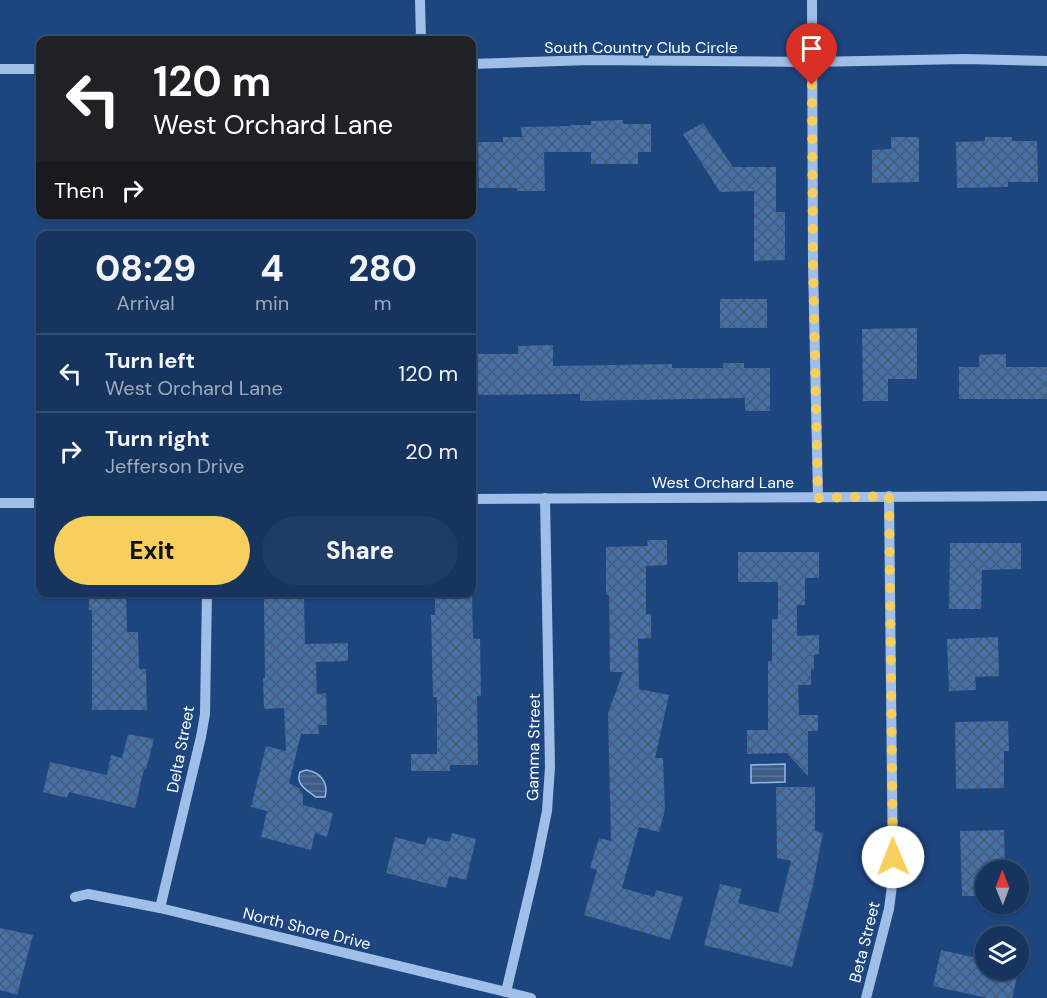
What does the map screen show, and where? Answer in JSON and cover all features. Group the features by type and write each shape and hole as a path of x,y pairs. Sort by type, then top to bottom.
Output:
{"street":[{"path":"420,0 421,36"},
{"path":"812,0 813,264 818,498"},
{"name":"South Country Club Circle","path":"476,64 590,60 812,62 965,59 1047,61"},
{"path":"0,69 36,69"},
{"name":"Beta Street","path":"866,998 888,909 893,878 889,496"},
{"name":"West Orchard Lane","path":"476,499 1047,496"},
{"name":"Gamma Street","path":"506,992 547,811 550,767 545,498"},
{"path":"0,503 36,502"},
{"name":"Delta Street","path":"160,908 205,714 207,597"},
{"name":"North Shore Drive","path":"75,897 88,894 160,908 531,998"}],"water":[{"path":"785,764 785,782 751,783 751,765"},
{"path":"306,770 319,775 322,779 326,787 325,797 316,797 300,784 300,772"}],"building":[{"path":"623,120 623,124 651,124 651,152 638,152 638,164 591,164 591,152 544,152 545,191 479,188 478,142 503,142 503,137 522,137 521,127 591,125 591,121"},
{"path":"703,123 733,167 776,167 776,212 785,212 785,260 754,261 754,191 720,192 683,134"},
{"path":"891,137 919,137 919,182 872,183 872,150 891,149"},
{"path":"985,137 1012,137 1012,141 1037,141 1038,182 1008,182 1008,187 957,188 956,142 985,141"},
{"path":"720,299 767,299 767,328 720,328"},
{"path":"917,328 917,379 888,379 888,401 863,401 862,329"},
{"path":"553,345 553,366 672,364 672,368 723,368 723,363 744,363 744,368 770,368 770,411 745,411 745,398 580,401 580,394 476,395 476,354 518,354 518,346"},
{"path":"1006,354 1006,367 1047,367 1047,399 959,399 959,367 979,367 979,355"},
{"path":"647,540 667,540 667,565 646,566 646,614 651,614 651,638 638,639 639,689 669,695 655,758 663,758 665,810 659,832 639,827 622,888 654,897 656,890 683,897 670,940 584,915 597,870 590,868 599,838 611,841 608,713 623,672 610,672 606,547 648,546"},
{"path":"950,543 1021,543 1021,569 982,570 981,609 949,609"},
{"path":"738,552 819,552 819,578 805,578 805,605 797,605 797,636 819,635 819,654 814,655 811,685 798,685 799,715 818,715 818,731 808,731 808,776 787,753 747,754 747,730 768,730 768,661 772,661 772,619 778,619 778,582 738,582"},
{"path":"89,597 126,597 127,632 138,632 139,669 146,669 147,710 92,710 92,610 89,610"},
{"path":"435,597 472,597 473,639 480,639 481,696 477,696 478,765 450,765 450,771 411,771 411,754 437,754 437,697 433,697 431,615 435,615"},
{"path":"264,599 304,599 305,644 348,643 348,661 316,662 317,694 326,693 327,725 318,725 319,734 301,734 289,783 299,788 303,795 303,805 333,813 327,837 315,833 311,850 261,837 267,811 251,807 266,746 286,751 284,708 264,709"},
{"path":"998,637 999,676 975,677 976,690 949,691 947,639"},
{"path":"1008,721 1009,751 1004,751 1004,788 956,789 955,722"},
{"path":"128,734 154,739 135,808 69,792 67,798 43,792 50,762 107,775 111,755 122,758"},
{"path":"776,787 815,787 815,831 823,833 813,885 792,967 704,945 720,884 742,889 738,903 778,913 791,861 777,858"},
{"path":"1004,830 1005,860 975,860 975,896 962,896 960,831"},
{"path":"452,833 476,839 466,880 449,876 446,888 386,873 395,837 425,845 428,837 450,842"},
{"path":"0,928 33,935 17,995 0,990"},
{"path":"941,950 975,958 975,980 1016,980 1012,998 987,998 933,986"}],"route":[{"path":"812,85 818,498 889,496 893,857"}]}
